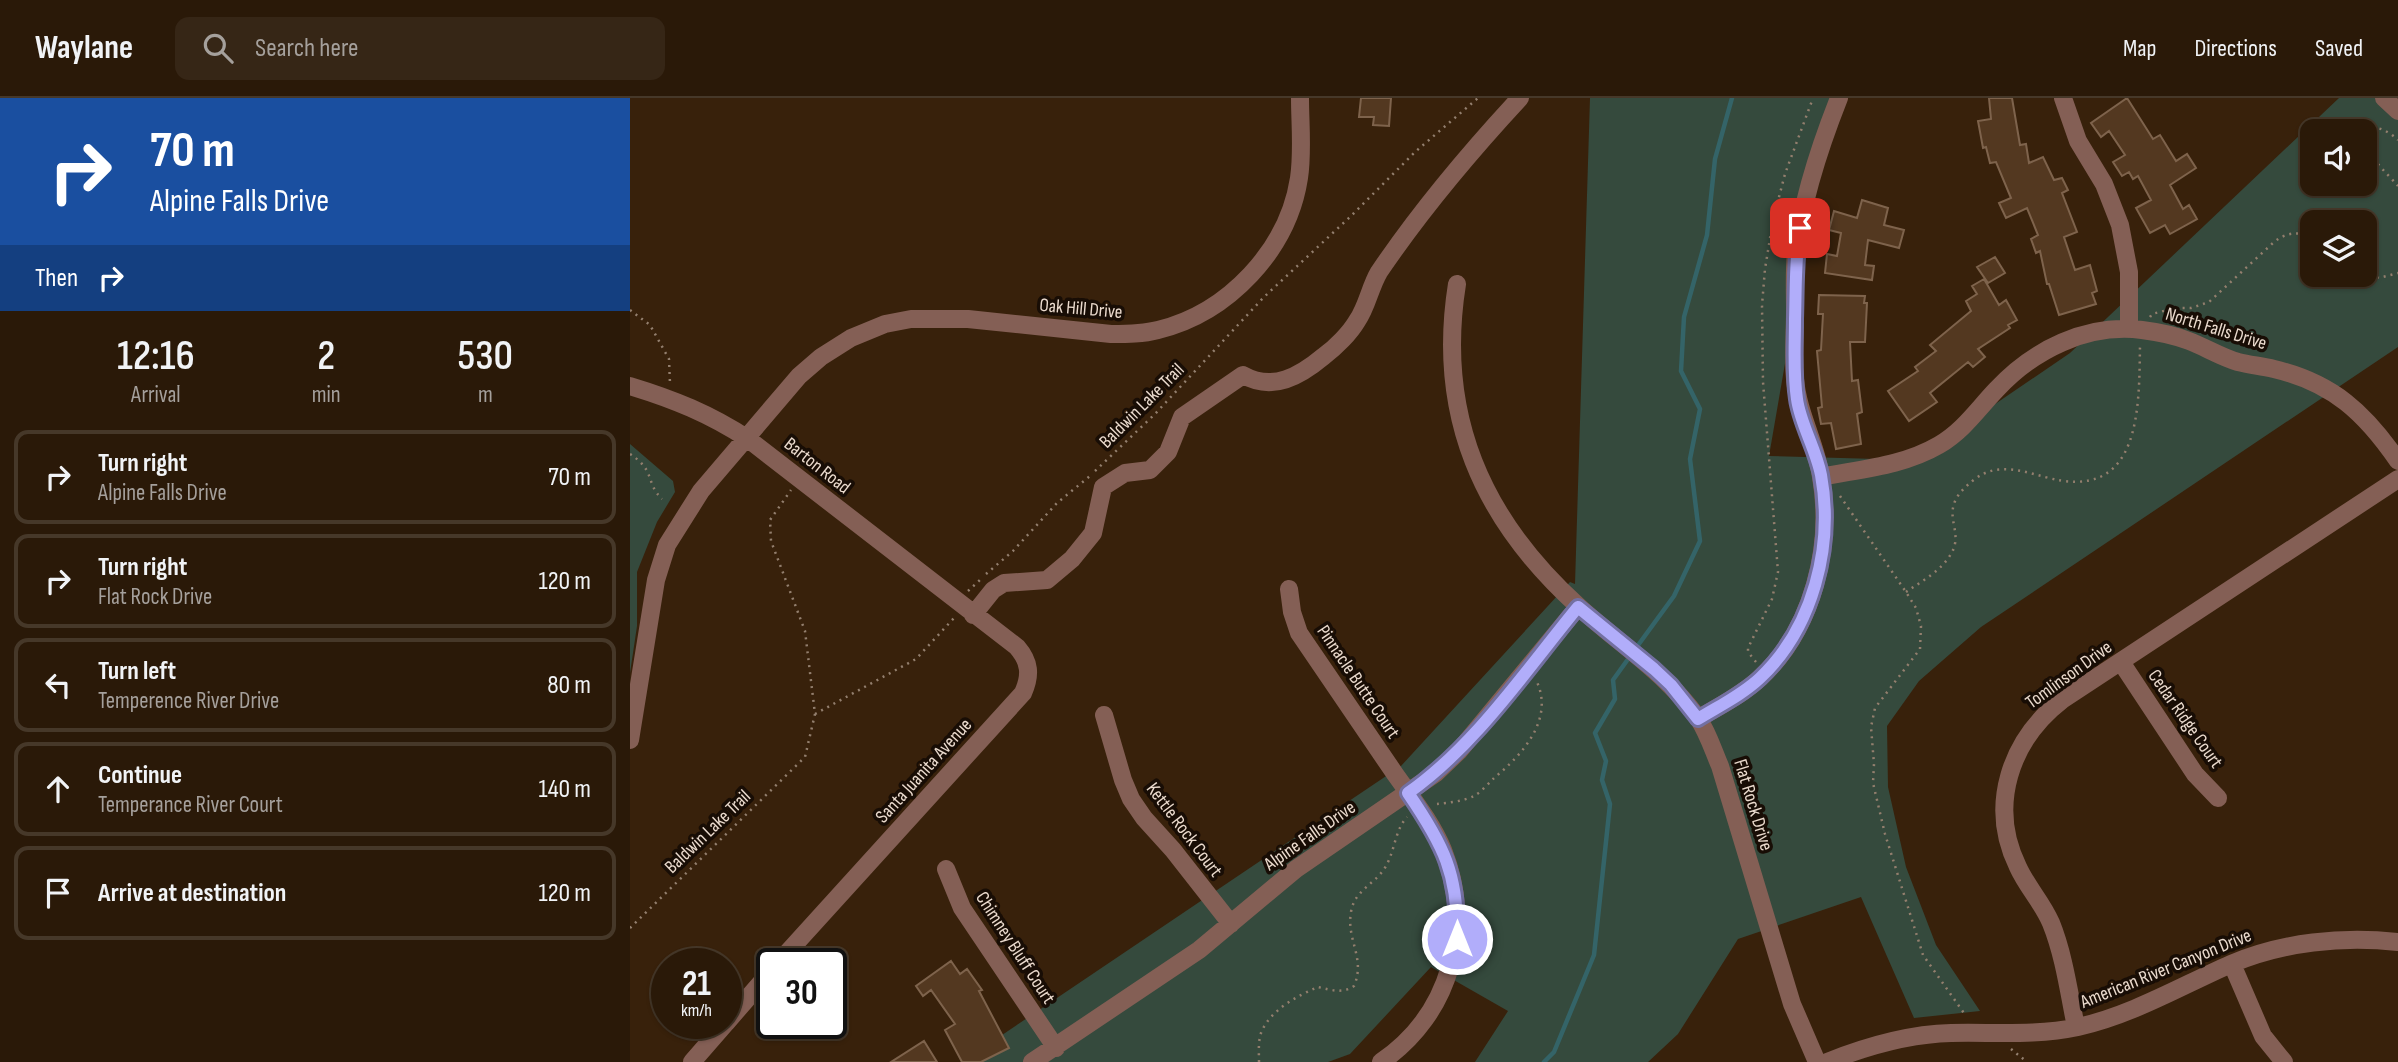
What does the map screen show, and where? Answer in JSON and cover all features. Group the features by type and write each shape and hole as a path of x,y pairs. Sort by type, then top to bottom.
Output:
{"street":[{"name":"Oak Hill Drive","path":"630,740 633,704 656,580 667,545 701,492 799,376 821,357 851,338 885,324 911,319 943,318 1133,334 1177,324 1217,304 1256,269 1285,224 1299,178 1300,98"},
{"path":"968,611 1004,583 1047,580 1072,559 1093,533 1103,486 1125,473 1150,470 1168,452 1182,416 1243,375 1256,382 1292,378 1326,355 1358,321 1377,275 1430,203 1471,150 1520,98"},
{"path":"1698,719 1742,692 1775,662 1800,625 1814,587 1822,544 1824,501 1816,453 1797,402 1796,254 1811,184 1839,98"},
{"path":"2063,98 2078,141 2104,184 2120,225 2129,272 2135,330"},
{"path":"2384,98 2398,111"},
{"name":"Flat Rock Drive","path":"1457,284 1452,329 1452,363 1461,421 1476,468 1490,499 1527,554 1578,607 1671,685 1709,737 1792,1004 1817,1062"},
{"name":"North Falls Drive","path":"1821,477 1893,464 1917,456 1940,445 1960,430 2013,373 2032,358 2078,336 2102,331 2135,330 2188,340 2222,356 2286,372 2321,385 2344,399 2366,418 2398,461"},
{"name":"Barton Road","path":"630,386 701,411 748,439 968,611"},
{"name":"Tomlinson Drive","path":"2076,1027 2054,931 2039,900 2019,869 2009,844 2004,817 2005,790 2018,751 2041,718 2062,700 2398,479"},
{"name":"Pinnacle Butte Court","path":"1289,589 1292,612 1299,633 1442,847 1456,896 1457,939 1448,977 1426,1019 1413,1036 1381,1062"},
{"name":"Alpine Falls Drive","path":"1032,1062 1199,950 1296,869 1412,799 1459,751 1578,607"},
{"name":"Santa Juanita Avenue","path":"792,948 1023,693 1029,674 1025,657 1017,647 968,611"},
{"name":"Cedar Ridge Court","path":"2121,662 2195,774 2218,798"},
{"name":"Kettle Rock Court","path":"1104,715 1131,799 1231,924"},
{"name":"Chimney Bluff Court","path":"946,869 962,908 1056,1048"},
{"name":"American River Canyon Drive","path":"1827,1062 1860,1049 1915,1036 2042,1032 2076,1027 2128,1012 2232,964 2273,950 2342,939 2398,942"},
{"path":"2232,964 2263,1036 2284,1062"},
{"path":"742,1005 756,988"},
{"path":"692,1062 712,1039"}],"path":[{"name":"Baldwin Lake Trail","path":"630,928 805,757 815,714 916,659 968,611 967,591 1013,551 1057,503 1117,453 1264,297 1415,152 1478,98"},
{"path":"1765,673 1748,652 1751,638 1772,599 1778,572 1763,382 1764,281 1769,243 1785,174 1813,98"},
{"path":"2377,128 2398,140"},
{"path":"2377,163 2398,186"},
{"path":"1906,592 1942,566 1953,552 1952,505 1960,491 1978,477 2008,468 2046,478 2083,483 2101,477 2120,459 2136,427 2139,404 2135,330 2152,314 2175,308 2191,308 2209,302 2274,242 2286,234 2300,233"},
{"path":"2377,277 2398,273"},
{"path":"630,310 650,325 669,359 670,398"},
{"path":"630,454 642,462 651,476 654,491 662,499"},
{"path":"1821,477 1839,494 1906,592 1916,608 1922,626 1920,649 1875,708 1871,727 1873,783 1891,859 1923,956 1966,1016 1990,1033"},
{"path":"800,480 770,520 771,541 805,631 815,714"},
{"path":"1259,1062 1261,1032 1278,1010 1318,987 1347,991 1354,986 1359,965 1350,927 1351,911 1358,893 1385,868 1412,799 1448,803 1473,796 1520,754 1534,736 1541,713 1540,690 1529,666"}],"green space":[{"path":"1590,98 1831,98 1769,456 1913,460 2070,353 2300,135 2300,196 2377,196 2377,119 2317,119 2339,98 2378,98 2398,116 2398,347 1981,627 1919,681 1887,726 1888,787 1906,867 1936,945 1980,1011 1914,1018 1861,897 1738,939 1678,1034 1648,1062 1475,1062 1508,1011 1431,967 1350,1054 1328,1062 962,1062 1401,766 1570,582 1575,584"},
{"path":"630,444 673,481 675,492 657,522 637,572 637,626 630,673"}],"building":[{"path":"1361,98 1391,98 1389,126 1373,125 1374,117 1359,117"},
{"path":"1989,98 2012,98 2020,145 2026,144 2029,163 2043,157 2054,180 2062,178 2068,190 2062,193 2077,232 2064,237 2075,270 2090,265 2097,291 2092,293 2096,304 2059,315 2047,284 2040,251 2036,253 2031,239 2038,235 2027,208 2006,218 1999,203 2011,198 1996,162 1990,163 1986,147 1983,148 1978,121 1991,119"},
{"path":"2127,98 2153,139 2160,135 2176,161 2187,154 2196,168 2170,185 2183,209 2189,205 2197,219 2170,234 2165,225 2150,233 2136,208 2151,200 2138,176 2133,179 2129,172 2122,176 2113,162 2125,155 2109,131 2101,137 2091,123"},
{"path":"1862,200 1888,208 1884,225 1904,230 1899,248 1868,240 1865,265 1874,266 1872,280 1825,273 1827,254 1837,256 1841,233 1829,230 1834,211 1857,218"},
{"path":"1995,257 2005,273 1988,283 1977,267"},
{"path":"1984,279 1999,305 2006,300 2017,320 2008,325 2010,328 1978,349 1985,357 1973,367 1968,362 1930,393 1937,402 1909,421 1888,391 1918,371 1915,367 1936,351 1930,345 1971,311 1966,301 1977,294 1972,286"},
{"path":"1819,295 1865,296 1864,303 1867,303 1865,342 1850,342 1852,381 1858,380 1862,412 1857,414 1861,444 1836,449 1831,423 1821,424 1818,408 1822,407 1817,351 1821,350 1823,314 1818,314"},
{"path":"951,961 960,974 967,969 982,990 979,991 1009,1048 981,1062 962,1062 945,1030 955,1024 931,990 923,996 916,986"},
{"path":"924,1041 937,1062 891,1062"}],"waterway":[{"path":"1636,648 1674,596 1700,541 1690,459 1700,409 1681,371 1684,317 1707,235 1715,159 1732,98"},
{"path":"1544,1062 1554,1052 1594,955 1610,804 1602,780 1606,761 1595,733 1615,699 1613,680 1631,655"}],"route":[{"path":"1457,939 1458,914 1451,873 1442,847 1408,793 1436,773 1459,751 1578,607 1654,669 1671,685 1698,719 1742,692 1759,678 1775,662 1800,625 1808,607 1818,568 1824,501 1816,453 1797,402 1796,254 1800,228"}]}
